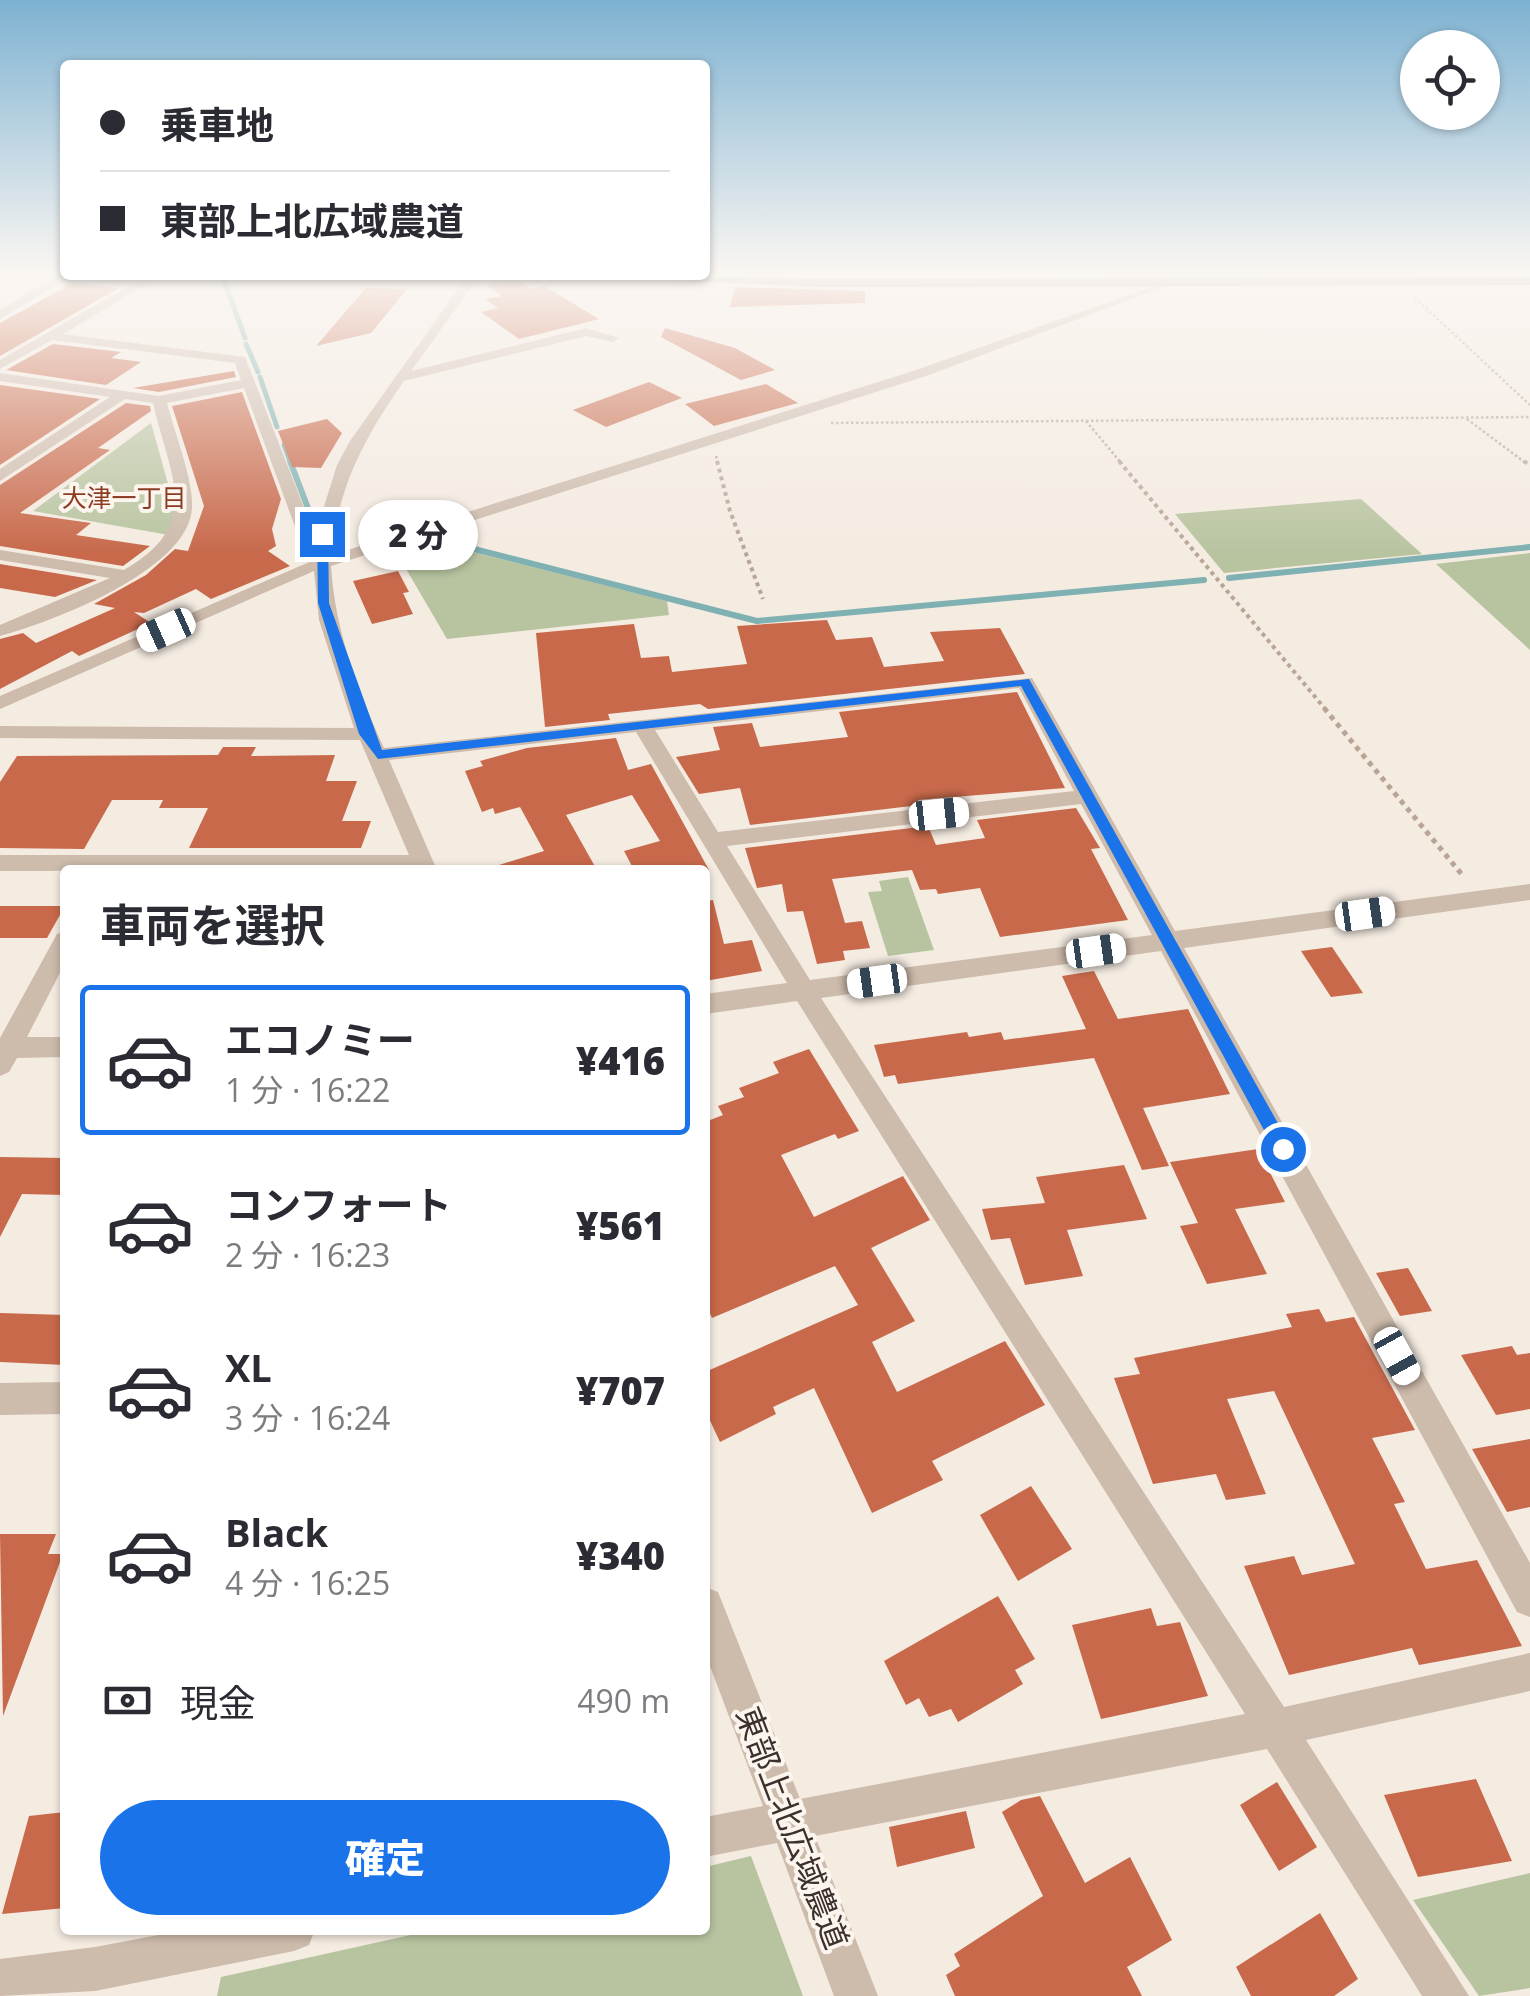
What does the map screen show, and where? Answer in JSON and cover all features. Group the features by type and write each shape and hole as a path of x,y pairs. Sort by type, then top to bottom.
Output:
{"street":[{"path":"242,366 305,532 322,534"},
{"path":"411,366 347,460 322,534 320,566 324,603 366,734 424,865"},
{"path":"403,377 447,366"},
{"path":"0,703 320,566 939,366"},
{"path":"0,377 159,400 249,383"},
{"path":"0,476 124,394"},
{"path":"0,630 164,553 186,522 159,400"},
{"path":"0,555 124,575"},
{"path":"378,755 1025,682 1530,1599"},
{"path":"642,725 804,991 1447,1996"},
{"path":"0,732 366,734"},
{"path":"714,840 1090,796"},
{"path":"0,863 69,865"},
{"path":"710,1003 1530,892"},
{"path":"3,1053 60,949"},
{"path":"3,1053 60,1048"},
{"path":"0,1399 60,1398"},
{"name":"東部上北広域農道","path":"710,1617 856,1996"},
{"path":"710,1835 1275,1728 1530,1672"},
{"path":"0,1981 113,1966 269,1935"}],"path":[{"path":"1488,366 1530,406"},
{"path":"1464,418 1530,466"},
{"path":"820,423 1530,418"},
{"path":"1086,421 1482,899"},
{"path":"708,440 763,599"}],"green space":[{"path":"151,423 177,516 169,535 33,511"},
{"path":"1361,499 1422,554 1224,573 1175,514"},
{"path":"422,539 667,601 669,615 447,639 395,550"},
{"path":"1530,553 1530,650 1436,564"},
{"path":"908,877 934,950 888,956 868,892 882,891 879,881"},
{"path":"751,1856 803,1996 217,1996 221,1977 410,1935 710,1935 710,1866"},
{"path":"1530,1873 1530,1988 1479,1996 1413,1900"}],"building":[{"path":"13,366 135,366 106,385 6,370"},
{"path":"715,366 768,366 775,370 741,380"},
{"path":"234,371 236,377 159,392 133,388"},
{"path":"649,382 682,398 606,427 573,410"},
{"path":"766,384 798,403 714,426 685,404"},
{"path":"0,385 100,399 0,465"},
{"path":"242,392 281,499 272,529 276,546 268,551 290,566 211,599 196,589 144,613 134,612 151,623 79,656 72,651 0,689 0,639 23,633 36,643 115,608 94,604 146,575 175,549 188,551 204,506 172,406"},
{"path":"126,403 150,406 151,411 98,448 110,450 20,513 91,523 76,535 150,546 123,566 0,546 0,485"},
{"path":"327,419 342,433 321,468 292,467 278,431"},
{"path":"0,564 97,580 55,597 0,588"},
{"path":"398,571 409,592 403,593 413,614 372,624 353,581"},
{"path":"827,620 836,640 872,637 884,667 944,661 930,632 1000,628 1025,674 708,709 700,704 608,714 610,720 545,727 536,633 634,624 641,658 669,656 672,672 747,664 737,626"},
{"path":"1017,692 1065,788 918,800 920,805 750,825 740,788 699,794 676,757 720,750 713,727 752,723 760,747 848,737 839,712"},
{"path":"616,738 628,770 651,764 706,865 631,865 624,851 660,841 632,795 566,815 594,865 499,865 544,851 520,807 495,814 493,808 482,812 465,771 483,766 480,761 527,748"},
{"path":"223,747 256,747 251,756 335,755 326,781 357,781 342,821 371,821 361,848 189,848 208,808 159,808 163,800 112,800 84,849 0,848 0,782 17,756 218,755"},
{"path":"1076,808 1100,848 1091,849 1128,920 1000,937 980,888 938,894 936,889 920,890 912,870 832,879 845,923 862,921 870,948 843,951 845,960 817,964 803,911 787,912 782,884 757,888 745,848 928,826 936,845 985,838 977,820"},
{"path":"710,900 724,944 752,940 762,971 710,980"},
{"path":"0,906 60,906 60,915 47,938 0,938"},
{"path":"1332,947 1363,993 1331,997 1301,951"},
{"path":"1094,971 1118,1019 1188,1009 1230,1094 1143,1108 1169,1166 1142,1170 1094,1058 898,1084 895,1075 884,1077 874,1045 967,1032 969,1037 1001,1032 1004,1040 1086,1029 1062,976"},
{"path":"809,1049 859,1131 838,1139 835,1134 781,1155 814,1217 903,1176 930,1220 871,1248 915,1321 872,1342 897,1392 1005,1341 1045,1405 932,1461 943,1480 872,1513 814,1388 773,1407 776,1414 720,1442 710,1421 710,1370 858,1305 835,1266 712,1318 710,1313 710,1120 723,1115 718,1106 744,1097 739,1088 779,1073 773,1062"},
{"path":"1258,1149 1285,1202 1235,1209 1267,1274 1207,1284 1180,1226 1198,1223 1170,1162"},
{"path":"0,1157 60,1158 60,1195 22,1194 0,1237"},
{"path":"1124,1165 1147,1219 1067,1230 1083,1276 1025,1285 1010,1238 991,1240 982,1209 1045,1203 1036,1177"},
{"path":"1408,1268 1432,1311 1400,1316 1376,1273"},
{"path":"1319,1309 1326,1322 1354,1317 1415,1430 1372,1438 1405,1502 1394,1504 1426,1569 1477,1560 1522,1646 1419,1665 1412,1648 1289,1675 1244,1566 1294,1556 1302,1575 1355,1564 1274,1391 1227,1399 1266,1494 1226,1500 1216,1474 1153,1484 1114,1378 1140,1374 1134,1358 1292,1327 1286,1314"},
{"path":"0,1313 60,1315 60,1365 0,1362"},
{"path":"1512,1346 1517,1355 1530,1353 1530,1409 1496,1415 1461,1355"},
{"path":"1530,1439 1530,1507 1507,1512 1472,1449"},
{"path":"1031,1486 1072,1549 1018,1581 980,1515"},
{"path":"0,1534 56,1534 48,1554 60,1554 60,1562 3,1716"},
{"path":"998,1596 1035,1659 1015,1670 1023,1684 958,1722 951,1709 929,1717 919,1698 906,1705 884,1661"},
{"path":"1151,1608 1157,1626 1180,1622 1208,1696 1101,1719 1072,1625"},
{"path":"1476,1779 1512,1861 1418,1877 1384,1795"},
{"path":"1277,1782 1317,1847 1279,1871 1240,1805"},
{"path":"1040,1796 1085,1883 1130,1857 1172,1940 1127,1967 1142,1996 955,1996 946,1975 960,1966 954,1954 1043,1896 1002,1812 1021,1800"},
{"path":"966,1811 975,1848 897,1867 889,1827"},
{"path":"60,1813 60,1908 2,1914 29,1816"},
{"path":"1320,1913 1358,1979 1334,1996 1251,1996 1236,1967"}],"waterway":[{"path":"255,366 258,372"},
{"path":"260,377 277,427"},
{"path":"284,445 291,464"},
{"path":"290,461 311,516"},
{"path":"431,538 757,621 1204,580"},
{"path":"1229,578 1530,547"}],"district":[{"name":"大津一丁目","path":"124,498"}],"route":[{"path":"322,534 324,603 366,734 378,755 1025,682 1283,1149"}]}
